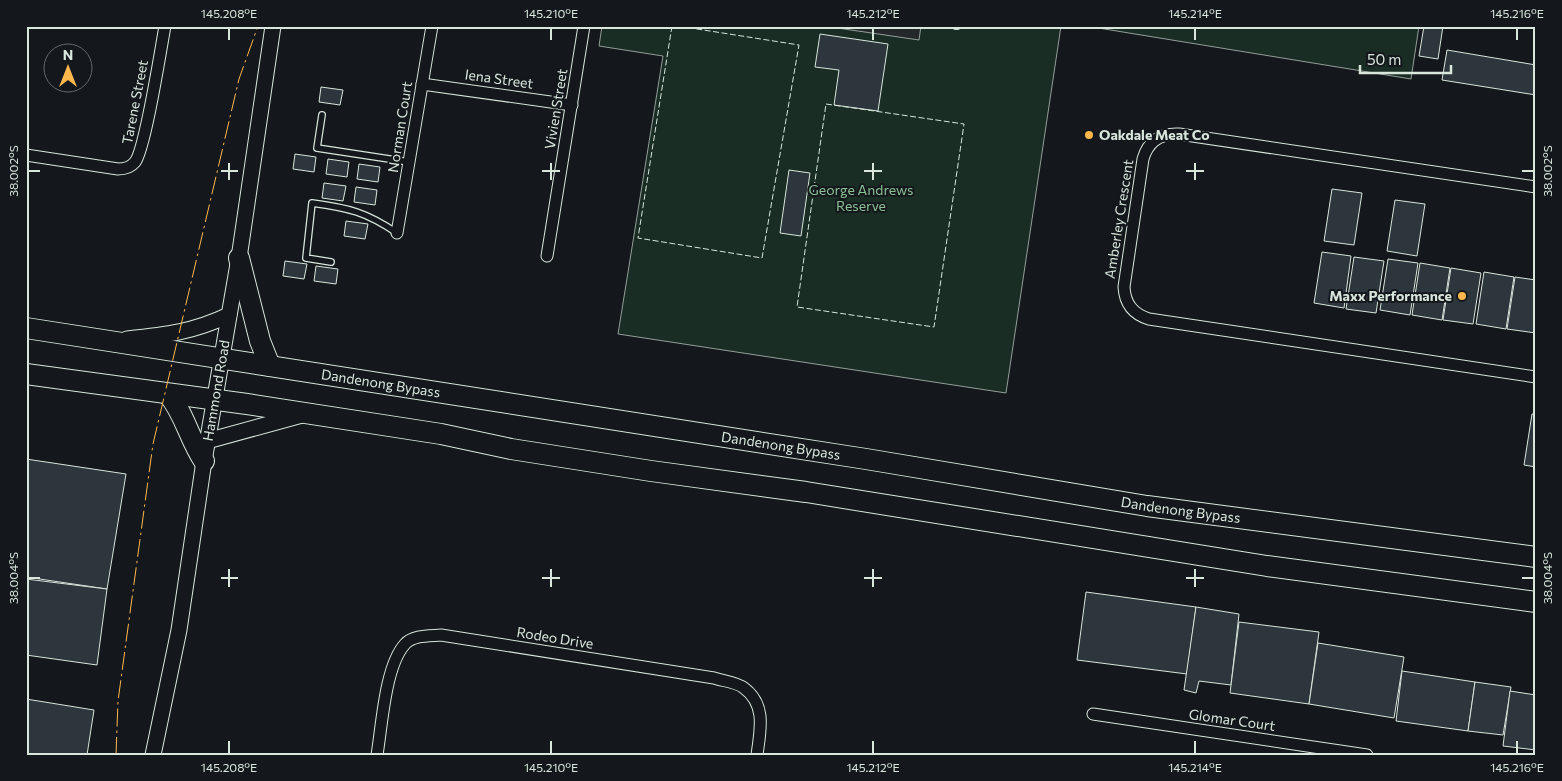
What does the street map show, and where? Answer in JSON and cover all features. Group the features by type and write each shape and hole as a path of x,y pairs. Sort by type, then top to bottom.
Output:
{"highway":[{"path":"239,258 260,341 270,366"},
{"name":"Dandenong Bypass","path":"26,328 866,459 1156,508 1536,557"},
{"path":"26,374 214,399 441,434 511,449 651,472 806,492 1267,566 1536,602"},
{"path":"168,394 179,407 192,443 204,461"}],"main road":[{"name":"Hammond Road","path":"153,755 179,630 207,441 239,258 273,26"},
{"path":"107,340 184,332 203,328 229,315"},
{"path":"207,441 306,414"}],"street":[{"name":"Tarene Street","path":"26,155 118,169 124,169 135,162 142,143 165,26"},
{"name":"Norman Court","path":"397,233 432,26"},
{"name":"Vivien Street","path":"547,256 584,26"},
{"name":"Iena Street","path":"422,84 572,105"},
{"name":"Amberley Crescent","path":"1536,187 1179,134 1167,134 1152,143 1143,159 1124,287 1125,299 1131,310 1149,318 1536,377"},
{"name":"Rodeo Drive","path":"377,755 392,664 405,643 418,636 441,634 714,678 744,687 756,701 762,719 756,755"},
{"name":"Glomar Court","path":"1094,714 1367,755"}],"lane":[{"path":"322,115 317,148 409,162"},
{"path":"331,262 306,258 312,203 352,210 374,218 397,233"}],"green space":[{"name":"George Andrews Reserve","path":"602,26 1061,26 1006,393 618,334 663,56 599,46"},
{"path":"1086,26 1419,26 1411,79"}],"shaded area":[{"path":"824,26 921,26 919,40"}],"building":[{"path":"1424,26 1443,26 1438,59 1419,56"},
{"path":"820,34 888,44 878,111 834,105 839,70 815,67"},
{"path":"1447,50 1536,65 1536,95 1442,80"},
{"path":"321,87 343,90 340,105 319,102"},
{"path":"295,154 316,157 314,172 293,169"},
{"path":"328,159 349,162 347,177 326,174"},
{"path":"359,164 380,167 378,182 357,179"},
{"path":"789,170 810,173 801,236 780,233"},
{"path":"324,183 346,186 343,201 322,198"},
{"path":"356,187 377,190 375,205 354,202"},
{"path":"1332,189 1362,193 1354,245 1324,241"},
{"path":"1395,200 1425,204 1417,256 1387,251"},
{"path":"346,221 368,224 365,239 344,236"},
{"path":"1322,252 1351,256 1344,308 1314,303"},
{"path":"1354,257 1384,261 1376,313 1346,309"},
{"path":"1388,259 1418,263 1410,315 1380,310"},
{"path":"285,261 307,264 304,279 283,276"},
{"path":"1420,263 1450,268 1442,320 1412,315"},
{"path":"316,266 338,269 336,284 314,281"},
{"name":"Maxx Performance","path":"1451,268 1481,273 1473,324 1443,320"},
{"path":"1484,272 1514,277 1506,329 1476,324"},
{"path":"1515,277 1536,280 1536,333 1507,329"},
{"path":"1532,414 1536,414 1536,467 1524,465"},
{"path":"26,459 126,474 107,589 26,577"},
{"path":"26,579 107,589 97,665 26,655"},
{"path":"1086,592 1196,607 1187,674 1077,660"},
{"path":"1196,607 1239,614 1231,685 1199,681 1196,693 1184,690"},
{"path":"1239,622 1319,632 1309,704 1230,693"},
{"path":"1318,643 1404,657 1394,718 1309,704"},
{"path":"1402,671 1475,682 1468,731 1396,721"},
{"path":"1475,682 1511,687 1503,735 1468,731"},
{"path":"1510,691 1536,695 1536,750 1503,746"},
{"path":"26,699 94,710 87,755 26,755"}],"fence":[{"path":"672,26 638,238 762,258 799,45 678,26"},
{"path":"826,104 964,124 934,327 797,307 826,104"}],"power":[{"path":"116,755 118,701 153,444 239,79 258,26"}],"place":[{"name":"Oakdale Meat Co","path":"1089,135"},
{"name":"Maxx Performance","path":"1462,296"}]}
